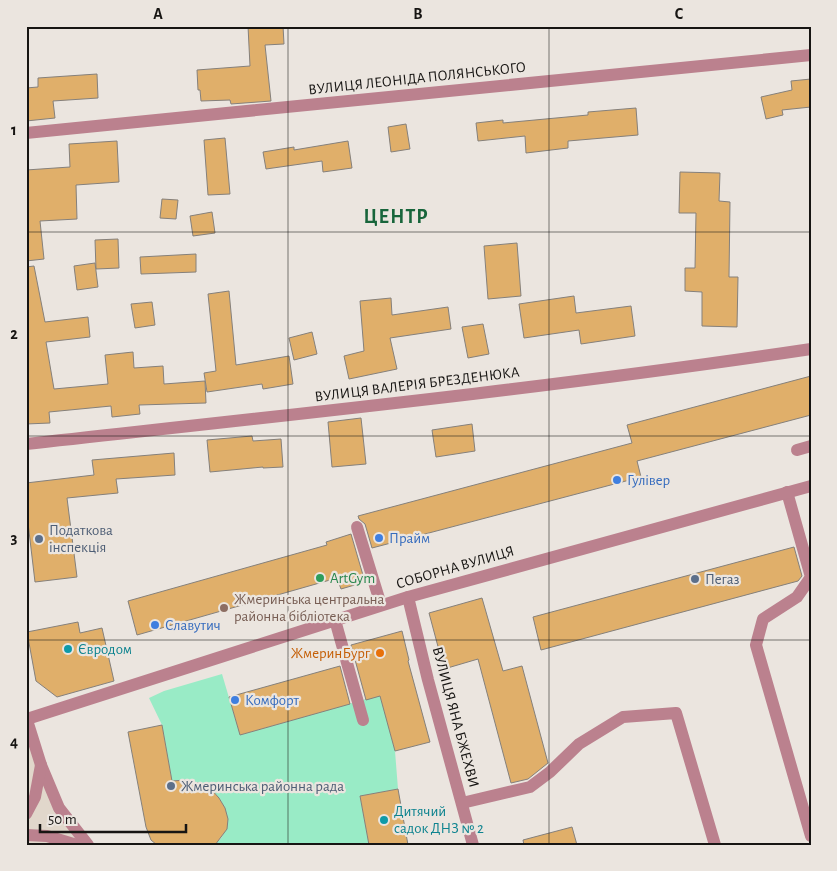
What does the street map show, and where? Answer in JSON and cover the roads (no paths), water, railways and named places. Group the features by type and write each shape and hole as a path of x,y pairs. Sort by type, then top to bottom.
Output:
{"street":[{"name":"ВУЛИЦЯ ЛЕОНІДА ПОЛЯНСЬКОГО","path":"26,133 811,55"},
{"name":"ВУЛИЦЯ ВАЛЕРІЯ БРЕЗДЕНЮКА","path":"26,444 478,394 688,368 811,349"},
{"path":"797,450 811,446"},
{"name":"СОБОРНА ВУЛИЦЯ","path":"27,718 408,597 811,486"},
{"path":"787,492 811,577 797,597 763,618 756,645 811,836"},
{"path":"356,527 381,605"},
{"name":"ВУЛИЦЯ ЯНА БЖЕХВИ","path":"408,597 428,680 473,845"},
{"path":"335,620 363,720"},
{"path":"462,803 530,787 550,772 578,744 623,717 676,713 715,845"},
{"path":"27,718 41,765 60,808 88,845"},
{"path":"26,814 35,797 41,765"},
{"path":"26,835 47,836 77,845"}],"place":[{"name":"Гулівер","path":"617,480"},
{"name":"Прайм","path":"379,538"},
{"name":"Податкова інспекція","path":"39,539"},
{"name":"ArtGym","path":"320,578"},
{"name":"Пегаз","path":"695,579"},
{"name":"Жмеринська центральна районна бібліотека","path":"224,608"},
{"name":"Славутич","path":"155,625"},
{"name":"Євродом","path":"68,649"},
{"name":"ЖмеринБург","path":"380,653"},
{"name":"Комфорт","path":"235,700"},
{"name":"Жмеринська районна рада","path":"171,786"},
{"name":"Дитячий садок ДНЗ № 2","path":"384,820"}],"district":[{"name":"ЦЕНТР","path":"396,216"}]}
